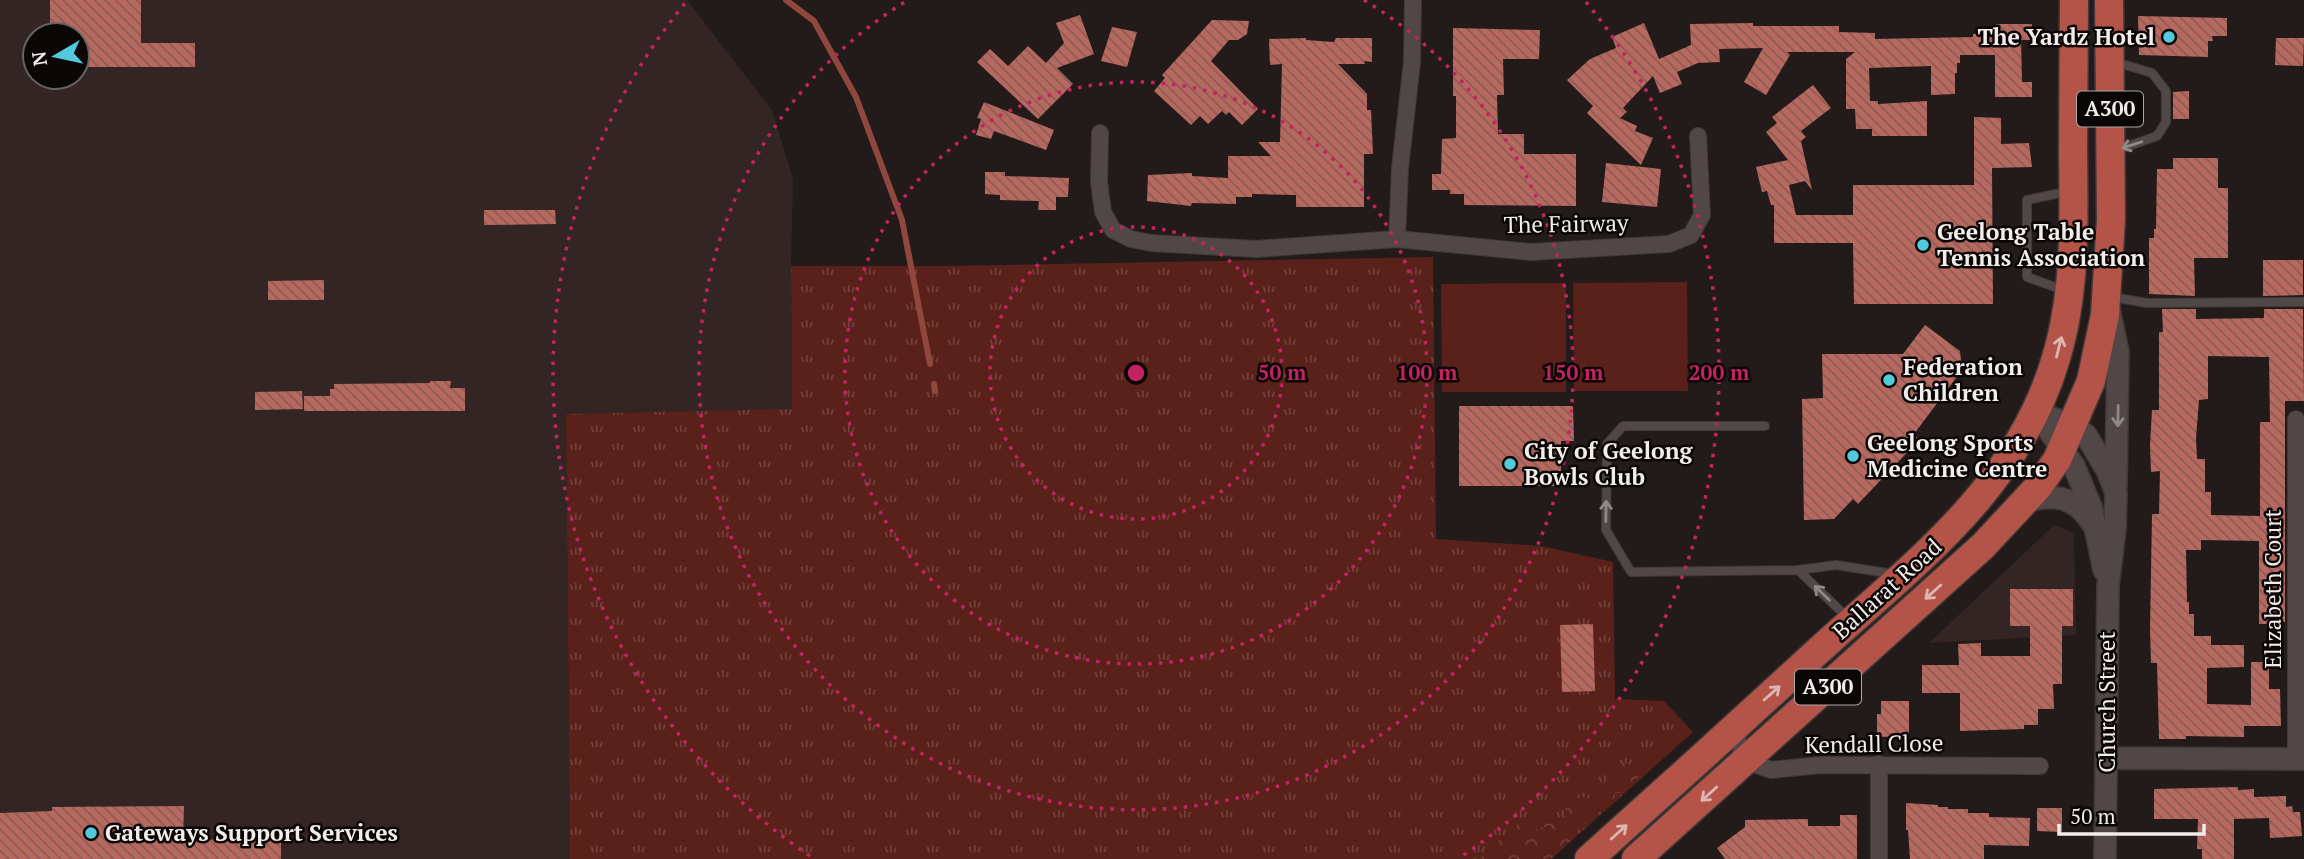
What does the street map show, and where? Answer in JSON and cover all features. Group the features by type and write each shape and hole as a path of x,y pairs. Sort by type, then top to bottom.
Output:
{"highway":[{"name":"A300","path":"2036,412 2058,352 2069,292 2074,191 2074,0"},
{"name":"A300","path":"2069,437 2096,362 2106,298 2111,219 2109,0"},
{"name":"Ballarat Road","path":"1589,859 1732,729 1858,622 1940,542 1986,489 2036,412"},
{"name":"Ballarat Road","path":"1636,859 1758,765 1886,628 1983,547 2052,469 2069,437"}],"street":[{"path":"1397,239 1400,168 1412,62 1413,0"},
{"name":"The Fairway","path":"1100,133 1099,182 1103,212 1113,229 1131,239 1151,243 1256,248 1397,239 1531,252 1669,244 1691,236 1702,215 1698,136"},
{"path":"2106,298 2118,352 2116,493"},
{"name":"Church Street","path":"2036,412 2069,437 2074,466 2089,501 2108,586"},
{"name":"Elizabeth Court","path":"2296,418 2300,759"},
{"name":"Church Street","path":"2069,437 2086,435 2107,470 2116,493 2108,586 2105,859"},
{"path":"2024,502 2042,498 2066,498 2083,511 2096,531"},
{"path":"1732,729 1758,765"},
{"path":"2106,758 2300,759"},
{"path":"1879,764 1879,859"},
{"name":"Kendall Close","path":"1758,765 2040,766"}],"lane":[{"path":"2109,59 2152,73 2166,91 2166,122 2157,136 2110,152"},
{"path":"2069,292 2027,277 2027,200 2074,191"},
{"path":"2106,298 2147,303 2304,302"},
{"path":"1765,426 1623,426 1607,444 1606,530 1631,572 1798,570 1836,565 1904,576"},
{"path":"1798,570 1858,622"}],"shaded area":[{"path":"0,0 687,0 772,110 793,179 792,410 566,414 570,859 0,859"},
{"path":"2054,525 2074,533 2076,635 1929,643"}],"green space":[{"path":"1433,257 1436,539 1541,546 1613,562 1615,699 1664,701 1693,732 1551,859 570,859 566,414 792,409 791,266 949,266"},
{"path":"1687,282 1688,391 1574,391 1573,283"},
{"path":"1566,283 1566,392 1442,392 1441,284"},
{"path":"1622,763 1629,764 1639,772 1638,778 1628,783 1623,792 1614,794 1616,799 1598,806 1586,818 1579,819 1575,837 1551,859 1469,859 1491,855 1501,836 1517,833 1517,825 1527,824 1537,831 1547,828 1539,823 1542,812 1548,809 1567,824 1565,808 1578,795 1589,799 1600,797 1603,790 1611,788 1608,768"}],"building":[{"path":"50,0 141,0 141,43 195,43 195,67 91,67 91,21 50,21"},
{"path":"1080,15 1094,54 1057,68 1073,84 1038,119 977,62 990,49 1008,66 1028,46 1046,63 1064,43 1056,23"},
{"path":"2138,16 2227,18 2227,36 2212,36 2213,41 2208,41 2208,57 2139,55"},
{"path":"1212,20 1249,21 1247,34 1238,40 1229,40 1211,61 1258,109 1242,125 1229,112 1226,115 1222,111 1208,124 1200,116 1191,125 1154,91 1165,78 1162,75"},
{"path":"1644,23 1659,59 1691,45 1690,24 1839,26 1839,32 1875,33 1875,39 1973,37 1973,34 1996,33 1996,24 2032,24 2032,40 2021,40 2022,82 2032,82 2032,97 1995,97 1995,55 1960,55 1960,63 1957,63 1955,73 1955,94 1931,95 1931,66 1869,68 1870,101 1878,101 1878,104 1927,101 1927,136 1872,136 1872,129 1856,129 1855,109 1846,109 1846,59 1855,52 1787,52 1790,55 1766,95 1744,82 1763,48 1719,49 1720,62 1698,63 1677,72 1682,84 1660,93 1653,76 1623,108 1627,112 1620,118 1637,126 1635,131 1653,138 1641,165 1587,113 1593,106 1567,80 1590,59 1616,48 1612,37"},
{"path":"1112,27 1137,32 1127,67 1101,61"},
{"path":"1453,28 1540,30 1539,59 1503,59 1504,95 1497,95 1498,134 1524,134 1524,154 1576,154 1576,206 1464,205 1464,194 1450,194 1450,190 1432,190 1432,174 1441,174 1442,139 1456,138"},
{"path":"1306,38 1334,42 1336,38 1372,38 1372,62 1338,64 1367,94 1367,110 1371,110 1373,154 1364,154 1364,207 1296,207 1296,195 1252,194 1252,197 1236,197 1236,204 1192,203 1191,206 1147,201 1148,175 1192,173 1192,176 1228,178 1228,156 1271,156 1258,142 1280,142 1282,64 1270,65 1269,39"},
{"path":"2276,38 2304,38 2303,66 2275,65"},
{"name":"Geelong Table Tennis Association","path":"1813,85 1831,108 1801,131 1806,137 1801,141 1812,190 1805,181 1789,185 1796,215 1853,215 1853,185 1974,185 1974,117 2001,118 2001,144 2029,143 2032,167 1992,168 1993,304 1854,304 1853,243 1774,243 1774,205 1771,205 1767,191 1762,192 1756,167 1788,160 1766,132 1777,123 1772,117"},
{"path":"2189,91 2189,119 2173,119 2173,92"},
{"path":"984,102 1054,130 1046,150 994,131 991,139 976,135 981,119 977,118"},
{"path":"2173,158 2218,158 2218,188 2228,188 2228,258 2194,258 2195,296 2149,294 2149,238 2154,238 2156,229 2157,169 2173,169"},
{"path":"1606,163 1661,169 1657,207 1602,202"},
{"path":"985,172 1005,172 1005,176 1069,178 1068,197 1056,197 1056,210 1038,210 1039,201 1000,200 1000,195 985,194"},
{"path":"484,210 555,210 556,224 484,225"},
{"path":"2263,260 2303,260 2303,295 2263,296"},
{"path":"324,280 324,300 268,300 268,281"},
{"path":"2162,309 2196,309 2196,319 2264,318 2264,309 2303,309 2304,401 2285,401 2285,622 2259,624 2259,541 2201,540 2201,550 2186,550 2187,602 2189,614 2194,614 2194,636 2211,636 2211,645 2244,645 2244,667 2207,668 2207,704 2251,705 2251,662 2269,662 2269,689 2280,689 2281,726 2244,726 2244,737 2186,736 2186,739 2159,739 2157,663 2151,663 2150,630 2152,514 2159,514 2160,471 2151,472 2150,445 2152,410 2159,410 2159,332 2163,332","holes":["2208,356 2269,357 2270,422 2260,422 2260,516 2211,515 2211,492 2205,492 2205,459 2197,459 2196,438 2199,400 2208,399"]},
{"path":"1925,325 1960,351 1962,370 1914,434 1919,440 1858,504 1853,499 1834,519 1804,520 1802,399 1823,398 1822,354 1903,354"},
{"path":"451,381 450,388 465,388 465,411 304,411 304,396 330,396 330,389 334,389 334,384"},
{"path":"302,391 303,409 255,410 255,392"},
{"name":"City of Geelong Bowls Club","path":"1459,406 1573,406 1574,441 1561,441 1561,486 1459,486"},
{"path":"2010,589 2073,589 2073,626 2062,626 2062,684 2053,684 2054,709 2038,709 2038,725 2024,725 2024,729 1960,731 1960,693 1922,693 1922,665 1959,665 1958,644 1981,643 1981,656 2030,656 2030,626 2010,626"},
{"path":"1593,624 1595,691 1562,692 1560,625"},
{"path":"1881,701 1909,701 1909,736 1877,737 1877,714 1881,714"},
{"path":"2238,787 2238,790 2254,789 2254,797 2286,796 2286,807 2292,806 2293,812 2300,812 2302,836 2270,838 2269,818 2234,819 2234,859 2202,859 2202,849 2197,849 2198,819 2154,819 2154,789"},
{"path":"1906,803 1968,809 1968,813 1989,813 1989,817 2030,818 2029,846 1984,845 1984,859 1910,859"},
{"name":"Gateways Support Services","path":"184,806 183,840 281,839 281,859 0,859 0,813 52,811 52,807"},
{"path":"2037,808 2062,808 2062,832 2037,831"},
{"path":"1840,815 1857,815 1857,859 1725,859 1717,848 1745,827 1745,820 1808,819 1808,826 1840,826"}],"waterway":[{"path":"786,0 814,21 856,97 902,220 930,364"},
{"path":"934,384 935,391"}],"place":[{"name":"The Yardz Hotel","path":"2169,37"},
{"name":"Geelong Table Tennis Association","path":"1923,245"},
{"name":"Federation Children","path":"1889,380"},
{"name":"Geelong Sports Medicine Centre","path":"1853,456"},
{"name":"City of Geelong Bowls Club","path":"1510,464"},
{"name":"Gateways Support Services","path":"91,833"}]}
